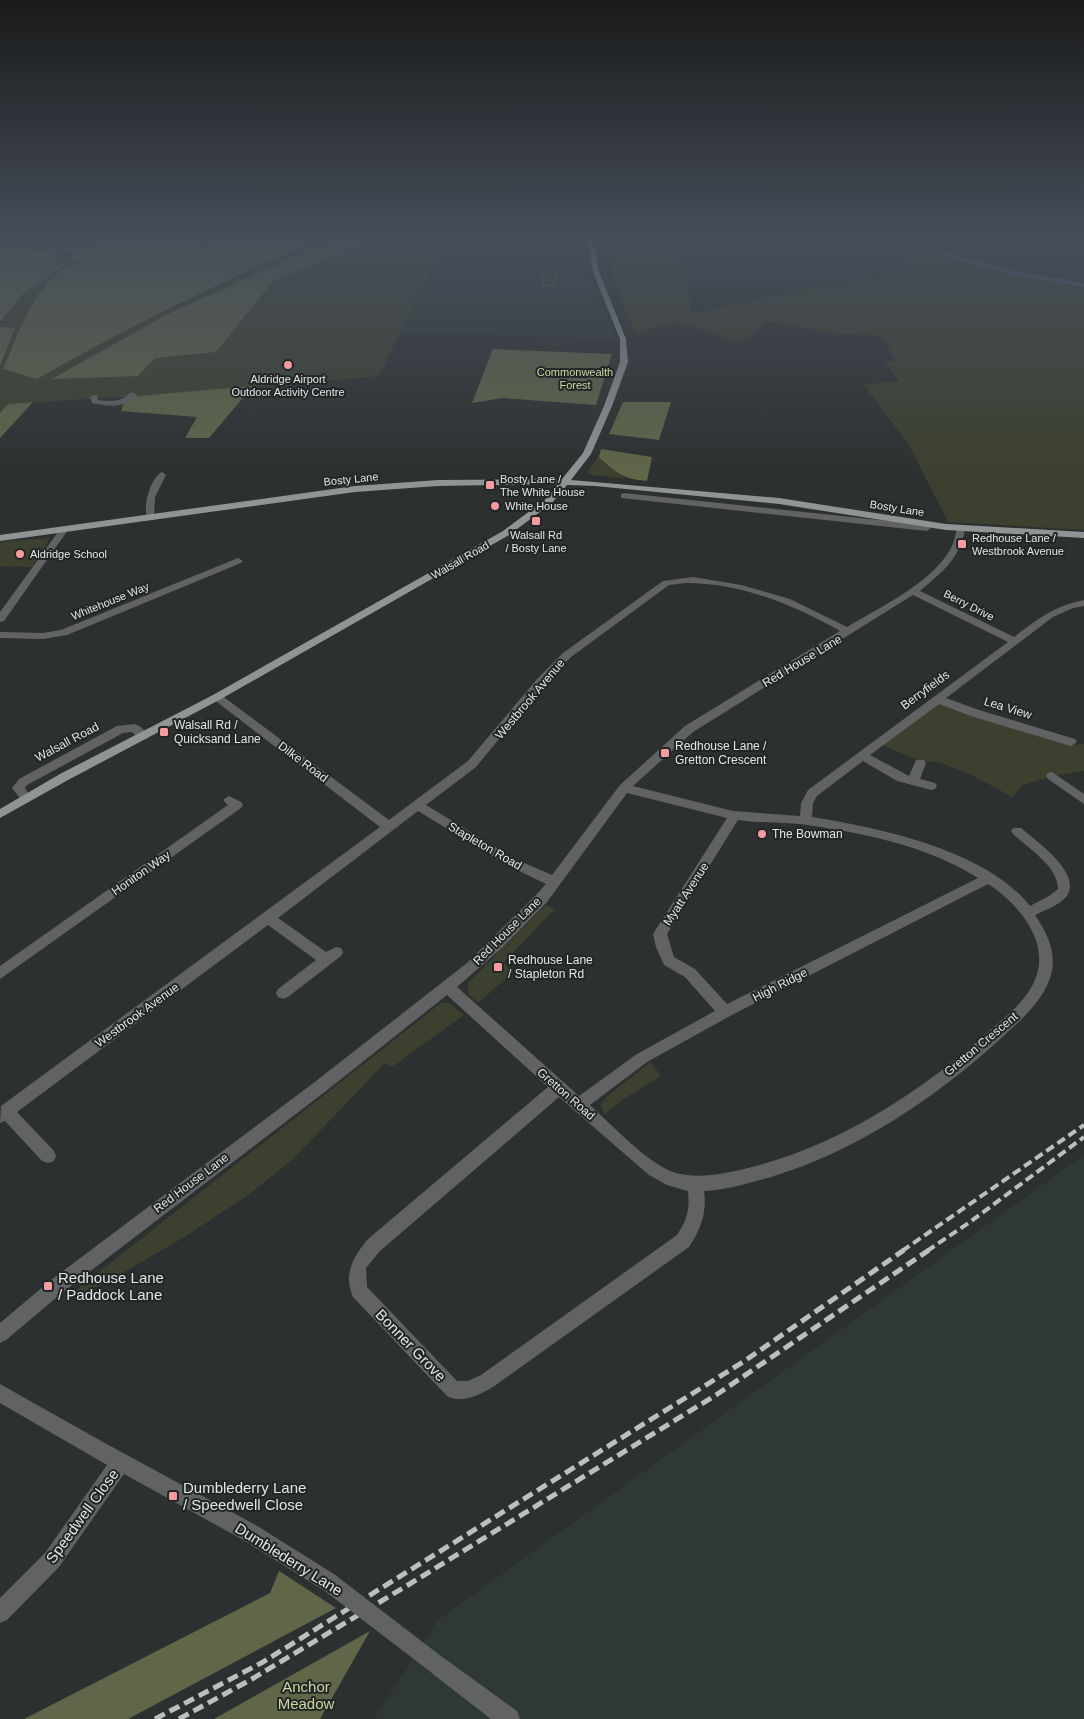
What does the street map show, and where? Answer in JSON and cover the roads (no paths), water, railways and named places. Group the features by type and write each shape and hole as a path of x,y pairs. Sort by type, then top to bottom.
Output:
{"main road":[{"name":"Walsall Road","path":"143,736 506,533 549,501 568,481 587,454 596,437 620,376 624,362 623,339 614,316"},
{"name":"Bosty Lane","path":"0,538 355,489 438,483 568,481 788,502 961,528 1084,535"},
{"name":"Walsall Road","path":"0,814 26,798"}],"street":[{"path":"94,397 95,401 116,404 125,401 134,394"},
{"path":"150,516 151,497 162,475"},
{"path":"705,505 707,493"},
{"name":"Bosty Lane","path":"624,496 643,496 705,505 927,528"},
{"name":"Red House Lane","path":"0,1334 58,1286 321,1086 498,943 554,882 624,788 690,729 913,591 936,572 950,555 958,544 961,528"},
{"path":"0,619 64,530"},
{"name":"Whitehouse Way","path":"0,635 43,636 63,633 224,564 238,561"},
{"name":"Westbrook Avenue","path":"48,1156 3,1114 472,764 488,748 540,684 567,655 666,583 684,580 749,588 794,603 848,632"},
{"name":"Berry Drive","path":"913,591 1014,642"},
{"name":"Berryfields","path":"806,821 807,803 812,792 1050,615 1070,606 1084,603"},
{"name":"Dilke Road","path":"217,696 389,827"},
{"name":"Lea View","path":"938,699 975,713 1072,742"},
{"name":"Walsall Road","path":"26,798 18,788 23,782 121,729 135,728 143,736"},
{"path":"860,755 890,773 913,782 931,786"},
{"path":"913,782 920,763"},
{"path":"1052,776 1084,800"},
{"name":"Gretton Crescent","path":"624,788 735,815 806,821 888,837 969,866 1005,888 1029,912 1044,944 1046,969 1041,983 1020,1011 982,1047 924,1091 840,1143 788,1164 728,1180 695,1185"},
{"name":"Honiton Way","path":"0,973 34,944 237,805 229,800"},
{"name":"Stapleton Road","path":"418,805 510,862 554,882"},
{"name":"Myatt Avenue","path":"725,1012 690,973 669,961 660,934 735,815"},
{"path":"1017,831 1054,864 1062,874 1064,882 1064,889 1058,896 1029,912"},
{"path":"1029,842 1041,837"},
{"name":"High Ridge","path":"579,1105 642,1058 725,1012 989,878"},
{"path":"268,918 331,956 283,993"},
{"name":"Gretton Road","path":"446,986 558,1088 650,1166 673,1180 695,1185"},
{"name":"Bonner Grove","path":"558,1088 374,1245 360,1262 356,1274 359,1291 453,1390 469,1390 487,1380 683,1241 694,1226 698,1207 695,1185"},
{"name":"Dumblederry Lane","path":"0,1393 252,1534 330,1583 509,1719"},
{"name":"Speedwell Close","path":"0,1613 52,1560 121,1462"}],"railway":[{"path":"902,1251 1084,1125"},
{"path":"927,1251 970,1222 1084,1137"},
{"path":"155,1719 263,1662 746,1360 904,1250"},
{"path":"179,1719 252,1679 408,1585 716,1395 929,1250"}],"place":[{"name":"Aldridge Airport Outdoor Activity Centre","path":"288,365"},
{"name":"Bosty Lane / The White House","path":"490,485"},
{"name":"White House","path":"495,506"},
{"name":"Walsall Rd / Bosty Lane","path":"536,521"},
{"name":"Redhouse Lane / Westbrook Avenue","path":"962,544"},
{"name":"Aldridge School","path":"20,554"},
{"name":"Walsall Rd / Quicksand Lane","path":"164,732"},
{"name":"Redhouse Lane / Gretton Crescent","path":"665,753"},
{"name":"The Bowman","path":"762,834"},
{"name":"Redhouse Lane / Stapleton Rd","path":"498,967"},
{"name":"Redhouse Lane / Paddock Lane","path":"48,1286"},
{"name":"Dumblederry Lane / Speedwell Close","path":"173,1496"}],"park label":[{"name":"Commonwealth Forest","path":"575,378"},
{"name":"Anchor Meadow","path":"306,1694"}]}
